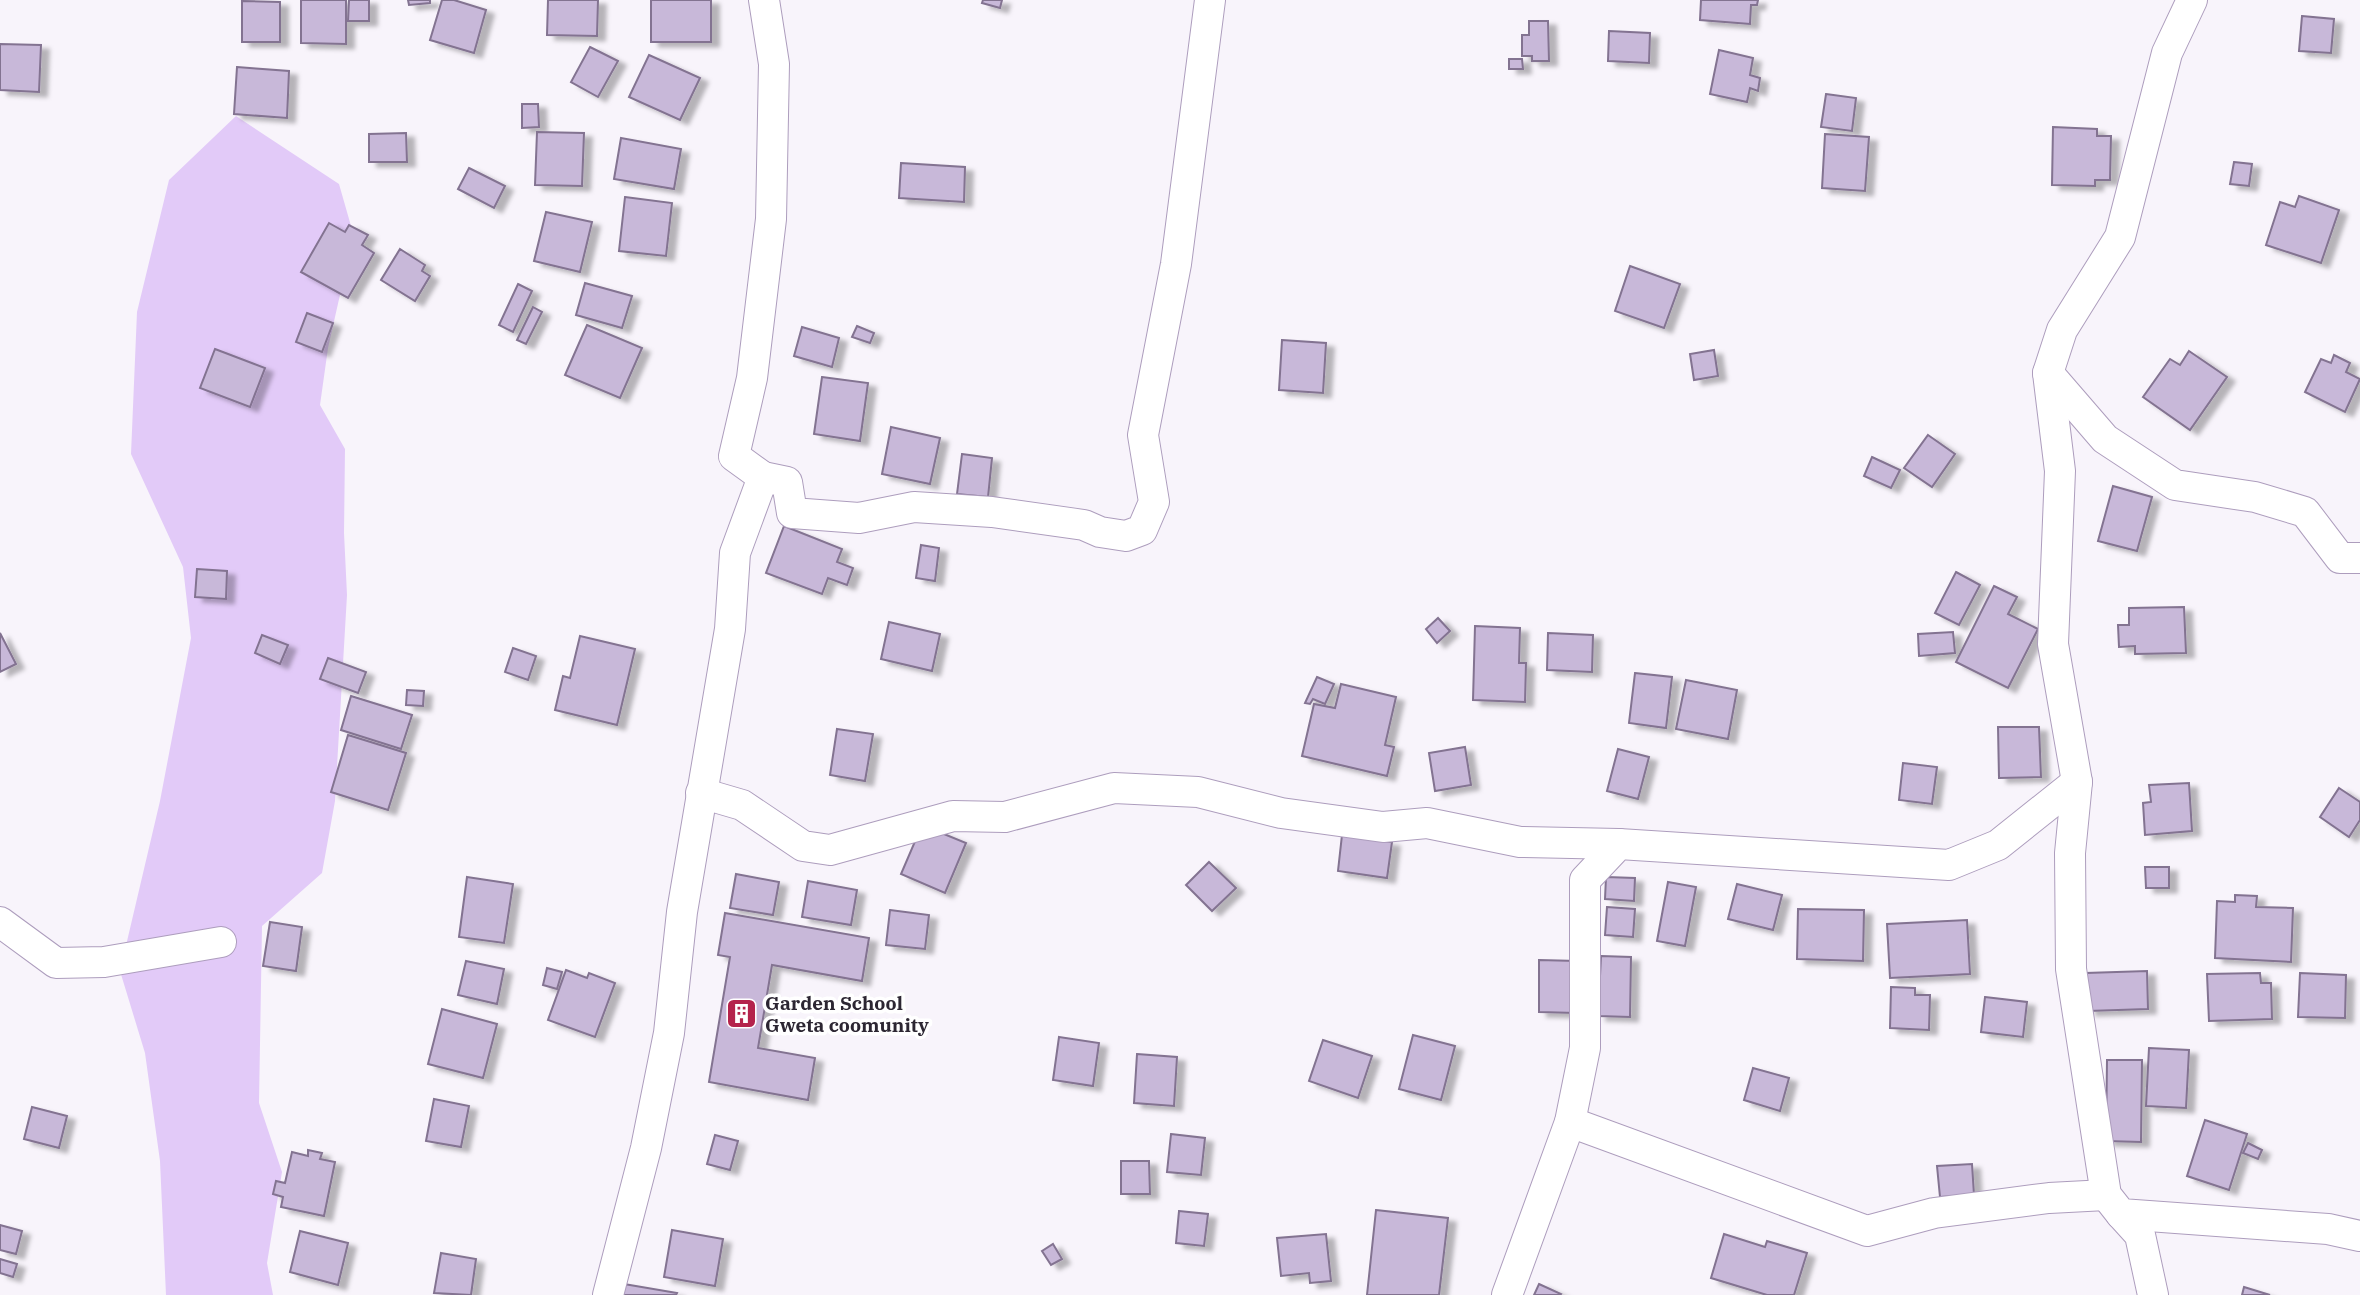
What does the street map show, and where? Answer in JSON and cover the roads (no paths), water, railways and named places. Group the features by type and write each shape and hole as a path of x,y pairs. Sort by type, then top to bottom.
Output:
{"street":[{"path":"764,0 774,64 771,219 752,378 734,456 763,477 786,482 792,513 859,518 914,507 1039,519 1126,536 1142,530 1154,502 1143,435 1176,264 1210,0"},
{"path":"2153,1295 2140,1234 2113,1205 2071,969 2070,853 2077,782 2053,644 2060,471 2048,373 2062,330 2120,237 2167,53 2192,0"},
{"path":"2048,373 2105,439 2175,485 2255,497 2305,512 2340,558 2360,558"},
{"path":"608,1295 646,1148 669,1033 682,912 730,629 735,553 763,477"},
{"path":"701,793 742,805 803,846 830,850 953,816 1005,817 1114,788 1198,792 1281,813 1383,827 1427,823 1520,842 1619,845 1949,865 1998,845 2077,782"},
{"path":"1507,1295 1549,1187 1570,1122 1585,1048 1585,880 1619,845"},
{"path":"0,922 56,963 104,962 221,942"},
{"path":"1570,1122 1867,1231 1934,1213 2049,1198 2328,1229 2360,1236"}],"place":[{"name":"Garden School Gweta coomunity","path":"742,1014"}]}
